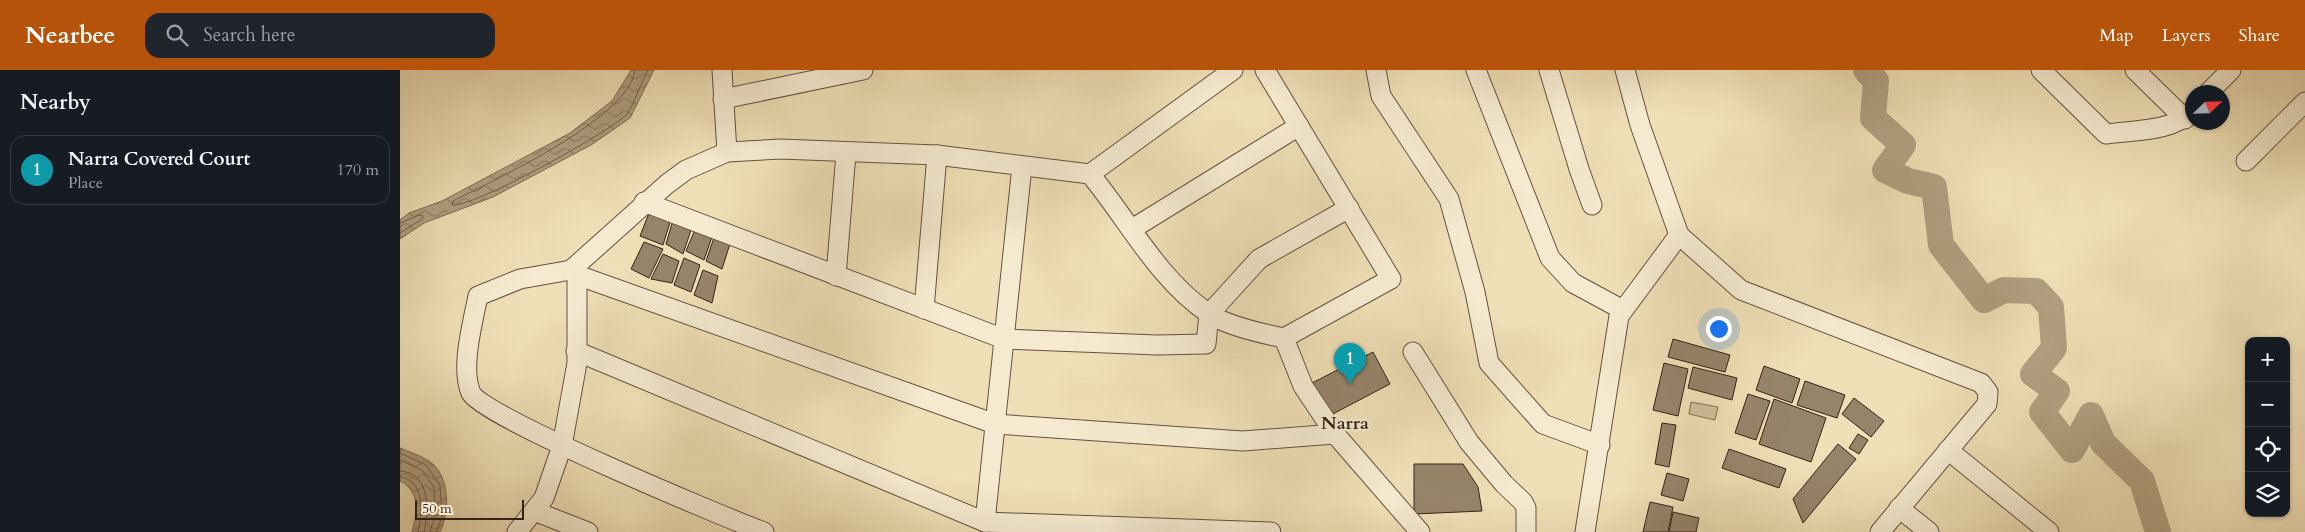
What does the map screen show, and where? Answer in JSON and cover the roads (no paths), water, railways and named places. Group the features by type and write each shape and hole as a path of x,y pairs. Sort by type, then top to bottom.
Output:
{"street":[{"path":"722,70 727,152"},
{"path":"723,99 863,70"},
{"path":"517,532 544,498 562,446 577,363 574,272 644,202 686,170 727,152 780,149 937,155 1090,174 1233,70"},
{"path":"1090,174 1163,271 1209,314 1260,334 1284,338 1391,279 1265,70"},
{"path":"1376,70 1381,96 1449,199 1475,292 1489,363 1543,424 1600,445"},
{"path":"1476,70 1550,258 1573,282 1623,310"},
{"path":"1549,70 1592,205"},
{"path":"1625,70 1640,125 1679,235 1741,290 1981,383 1988,392 1987,404 1880,532"},
{"path":"2041,70 2106,134 2172,125 2185,117"},
{"path":"2135,70 2185,112"},
{"path":"2215,85 2226,72"},
{"path":"2246,161 2269,135 2305,102"},
{"path":"1132,229 1299,126"},
{"path":"836,276 846,153"},
{"path":"924,309 937,155"},
{"path":"985,522 1022,166"},
{"path":"644,202 1004,339 1157,345 1206,344 1209,314 1259,259 1349,208"},
{"path":"1585,532 1619,316 1679,235"},
{"path":"764,532 723,517 562,446 489,410 471,395 466,379 478,296 520,279 574,272 995,424 1243,440 1335,434"},
{"path":"1284,338 1304,386 1335,434 1420,532"},
{"path":"576,351 985,522 1104,529 1271,532"},
{"path":"1413,352 1469,442 1504,484 1525,505 1526,532"},
{"path":"1948,450 2049,532"},
{"path":"1899,508 1929,532"},
{"path":"534,510 576,530"}],"water":[{"path":"631,70 654,70 630,118 591,145 493,197 424,223 400,239 400,220 409,213 442,201 570,133 612,101"},
{"path":"400,448 429,461 441,475 446,494 446,504 440,532 412,532 416,503 411,491 400,481"}],"waterway":[{"path":"1866,70 1876,81 1873,118 1903,145 1885,170 1908,181 1934,187 1941,245 1984,300 2004,290 2036,291 2051,307 2054,348 2033,374 2057,391 2042,412 2072,450 2091,415 2103,443 2142,481 2158,532"}],"place":[{"name":"Narra Covered Court","path":"1350,384"}],"district":[{"name":"Narra","path":"1345,423"}]}
